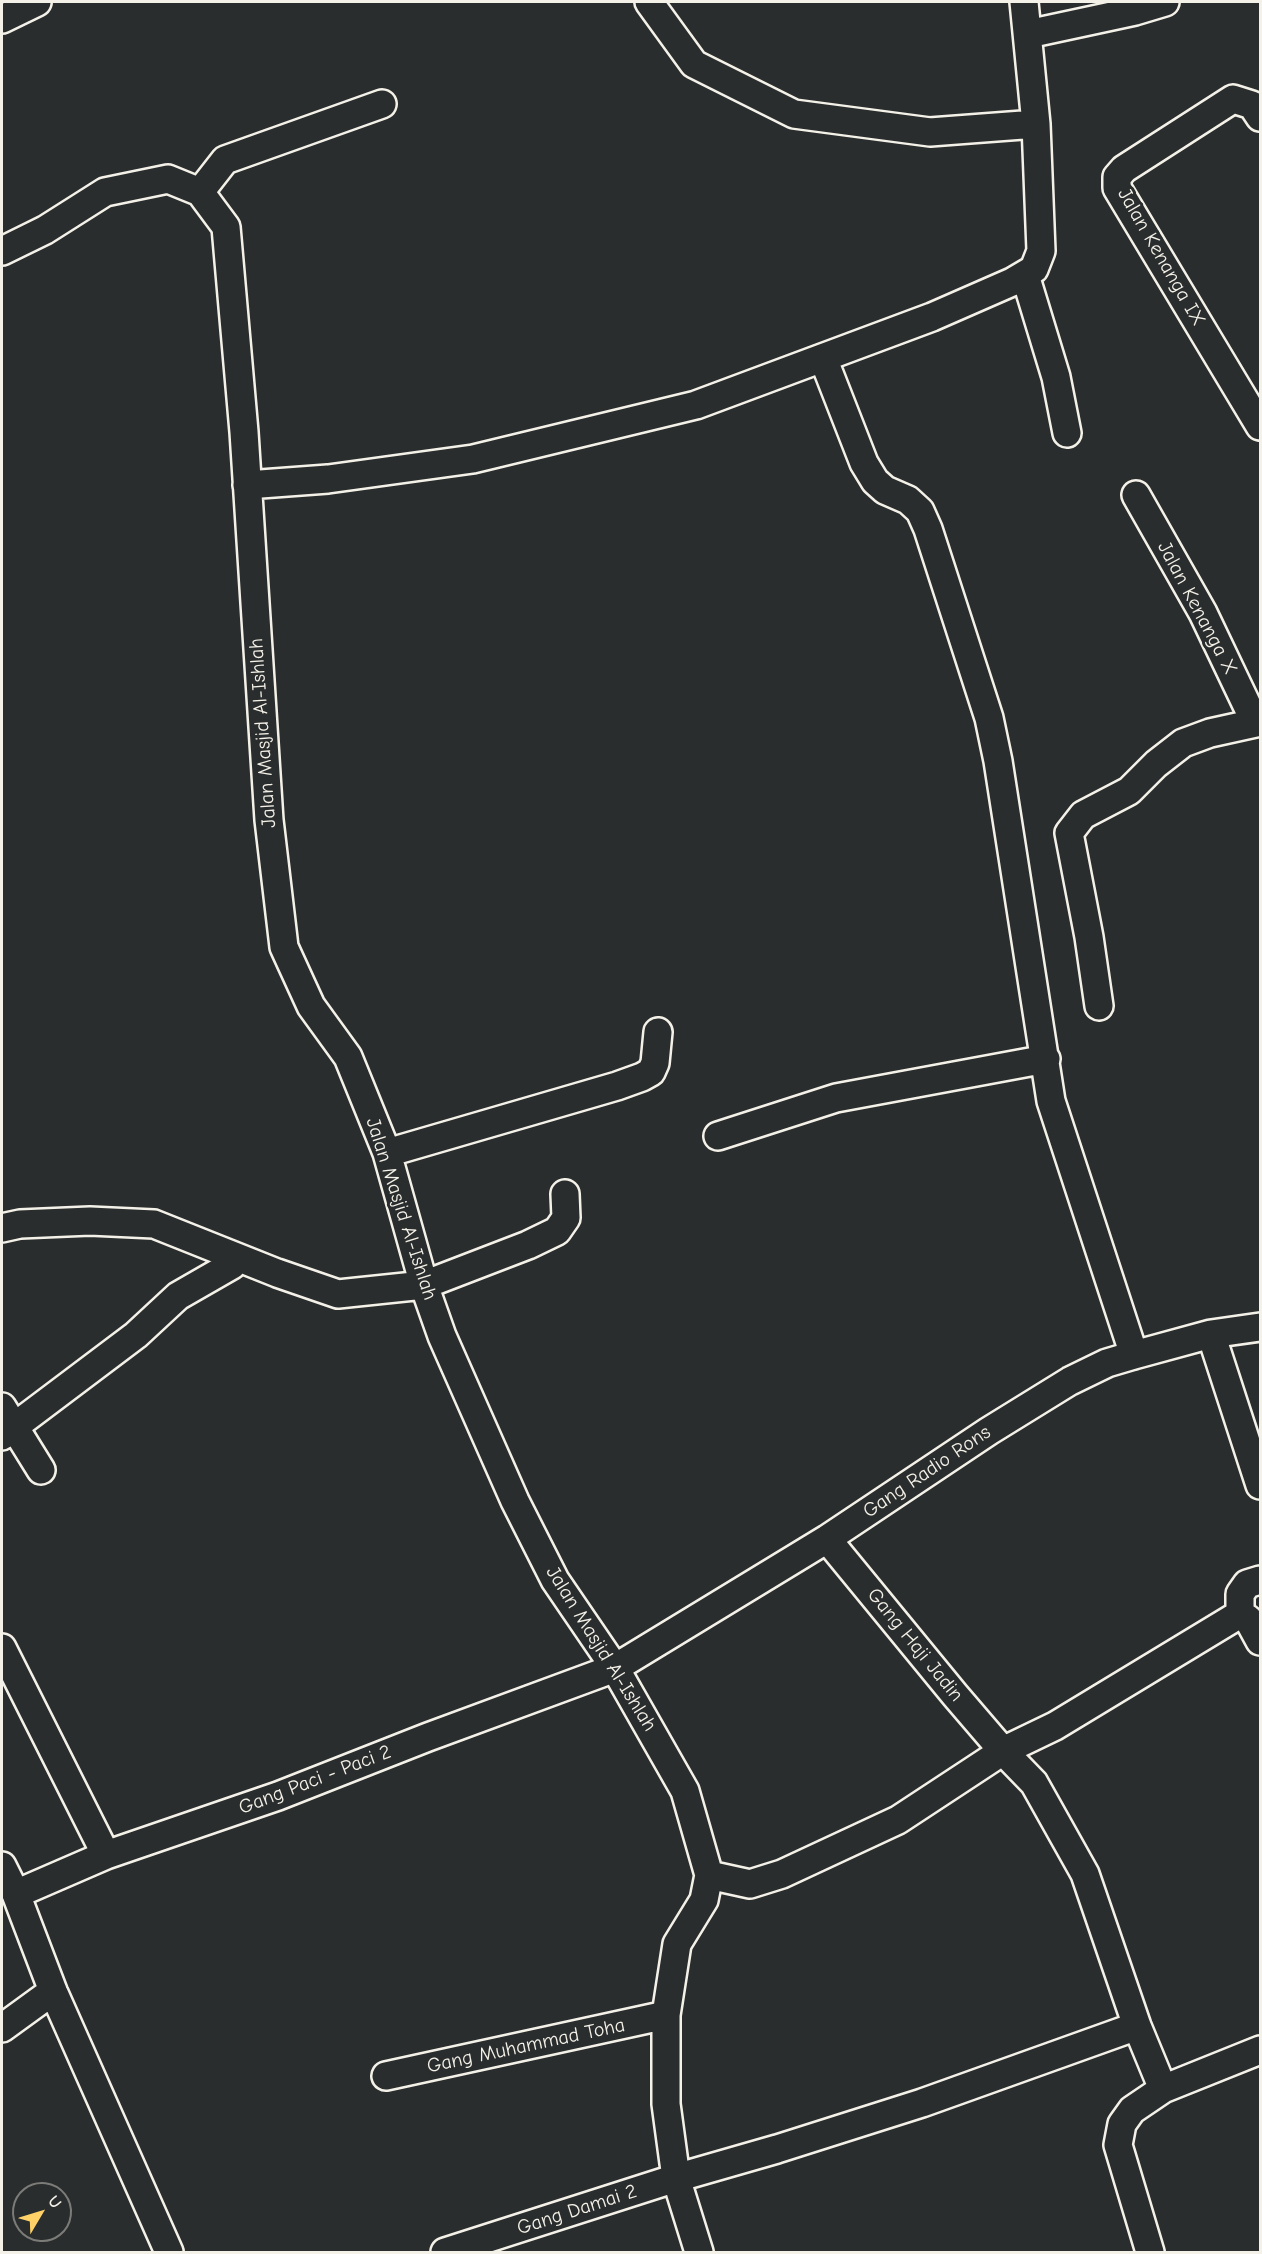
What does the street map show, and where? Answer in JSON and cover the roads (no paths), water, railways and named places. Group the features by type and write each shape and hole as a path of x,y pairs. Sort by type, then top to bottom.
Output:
{"street":[{"path":"2,19 37,2"},
{"path":"649,2 694,64 794,114 930,132 1036,124"},
{"path":"247,485 328,479 473,459 696,405 932,317 1034,269 1041,251 1036,124 1024,2"},
{"path":"1028,34 1165,2"},
{"name":"Jalan Kenanga IX","path":"1260,117 1252,105 1233,99 1124,169 1117,177 1117,188 1260,426"},
{"path":"200,192 225,160 382,104"},
{"name":"Jalan Masjid Al-Ishlah","path":"2,251 45,230 105,192 168,178 200,192 226,227 247,485 269,820 284,947 311,1006 348,1058 387,1153 424,1285 442,1336 515,1501 555,1580 615,1668 685,1791 709,1875"},
{"path":"1025,274 1056,377 1067,433"},
{"path":"823,358 864,463 875,481 885,490 908,500 920,511 928,529 988,718 998,761 1051,1101 1134,1355"},
{"name":"Jalan Kenanga X","path":"1136,495 1203,613 1258,722"},
{"path":"1099,1006 1089,937 1069,833 1083,815 1129,791 1156,764 1183,743 1210,733 1258,722"},
{"path":"387,1153 642,1077 651,1072 655,1063 658,1032"},
{"path":"718,1136 836,1098 1046,1059"},
{"path":"2,1228 20,1224 90,1221 154,1224 277,1273 338,1293 424,1285 528,1245 557,1231 566,1218 565,1194"},
{"path":"41,1470 6,1424 136,1335 178,1296 232,1265"},
{"name":"Gang Radio Rons","path":"615,1668 828,1539 989,1431 1070,1381 1107,1363 1134,1355 1211,1334 1260,1327"},
{"path":"1211,1334 1260,1485"},
{"name":"Gang Haji Jadin","path":"828,1539 1003,1751 1034,1783 1085,1874 1137,2026 1163,2089"},
{"path":"1240,1614 1240,1594 1247,1584 1260,1580"},
{"path":"699,2253 676,2178 666,2104 666,2015 677,1944 704,1900 709,1875 750,1884 782,1874 898,1820 1003,1751 1055,1726 1240,1614"},
{"path":"1240,1614 1248,1619 1260,1641"},
{"path":"2,1648 106,1855"},
{"name":"Gang Paci - Paci 2","path":"16,1894 106,1855 278,1796 428,1737 615,1668"},
{"path":"2,1866 16,1894 53,1991 169,2253"},
{"path":"2,2028 53,1991"},
{"name":"Gang Muhammad Toha","path":"386,2076 666,2015"},
{"name":"Gang Damai 2","path":"445,2253 676,2178 922,2103 1137,2026"},
{"path":"1150,2253 1119,2145 1122,2124 1132,2110 1163,2089 1260,2050"}]}
